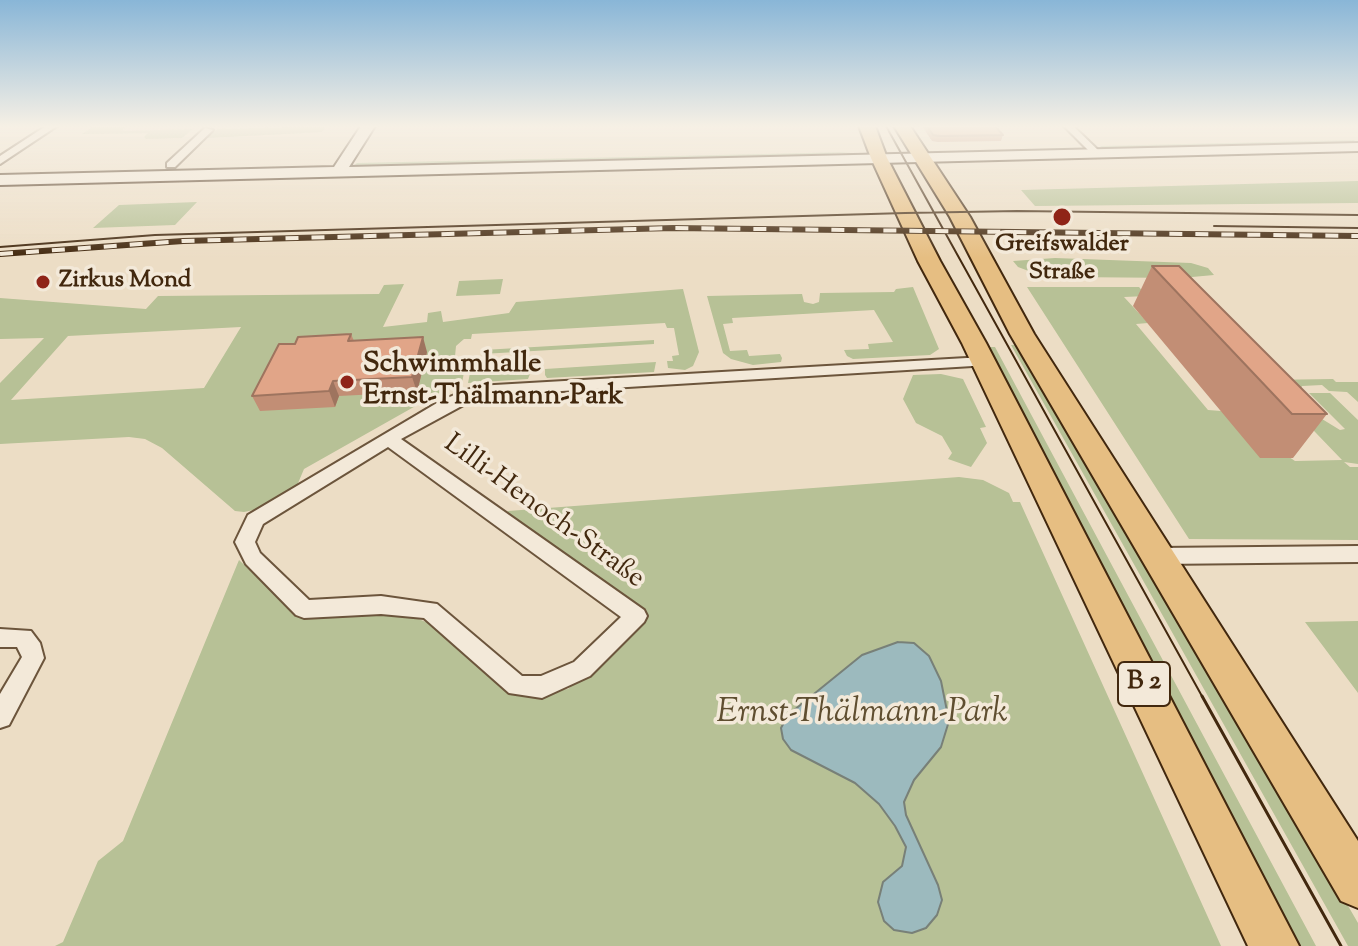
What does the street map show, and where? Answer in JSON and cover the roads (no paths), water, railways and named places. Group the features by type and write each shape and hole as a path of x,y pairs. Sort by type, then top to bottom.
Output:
{"main road":[{"name":"B 2","path":"886,170 1274,946"},
{"path":"929,170 960,217 1022,334 1358,884"}],"street":[{"path":"0,180 163,170"},
{"name":"Lilli-Henoch-Straße","path":"389,439 636,616 582,669 542,687 517,686 429,610 381,605 304,609 253,558 245,542 255,520 389,439 448,404 486,390 984,362"},
{"path":"1158,556 1358,554"},
{"path":"0,638 23,638 32,650 33,658 0,717"}],"water":[{"path":"898,642 914,643 929,656 941,681 949,721 941,747 914,780 904,802 906,815 942,900 937,915 926,928 912,933 894,930 884,921 878,902 883,882 902,866 906,847 895,826 879,804 855,783 791,750 783,739 781,728 788,715 862,655"}],"tram line":[{"path":"910,170 934,212"},
{"path":"0,247 155,235 934,212"},
{"path":"934,212 1203,698"},
{"path":"934,212 1358,215"},
{"path":"1214,226 1358,228"},
{"path":"1202,696 1341,946"}],"railway":[{"path":"0,254 183,241 673,228 1358,236"}],"place":[{"name":"Greifswalder Straße","path":"1062,217"},
{"name":"Zirkus Mond","path":"43,282"},
{"name":"Schwimmhalle Ernst-Thälmann-Park","path":"347,382"}],"park label":[{"name":"Ernst-Thälmann-Park","path":"862,715"}]}
